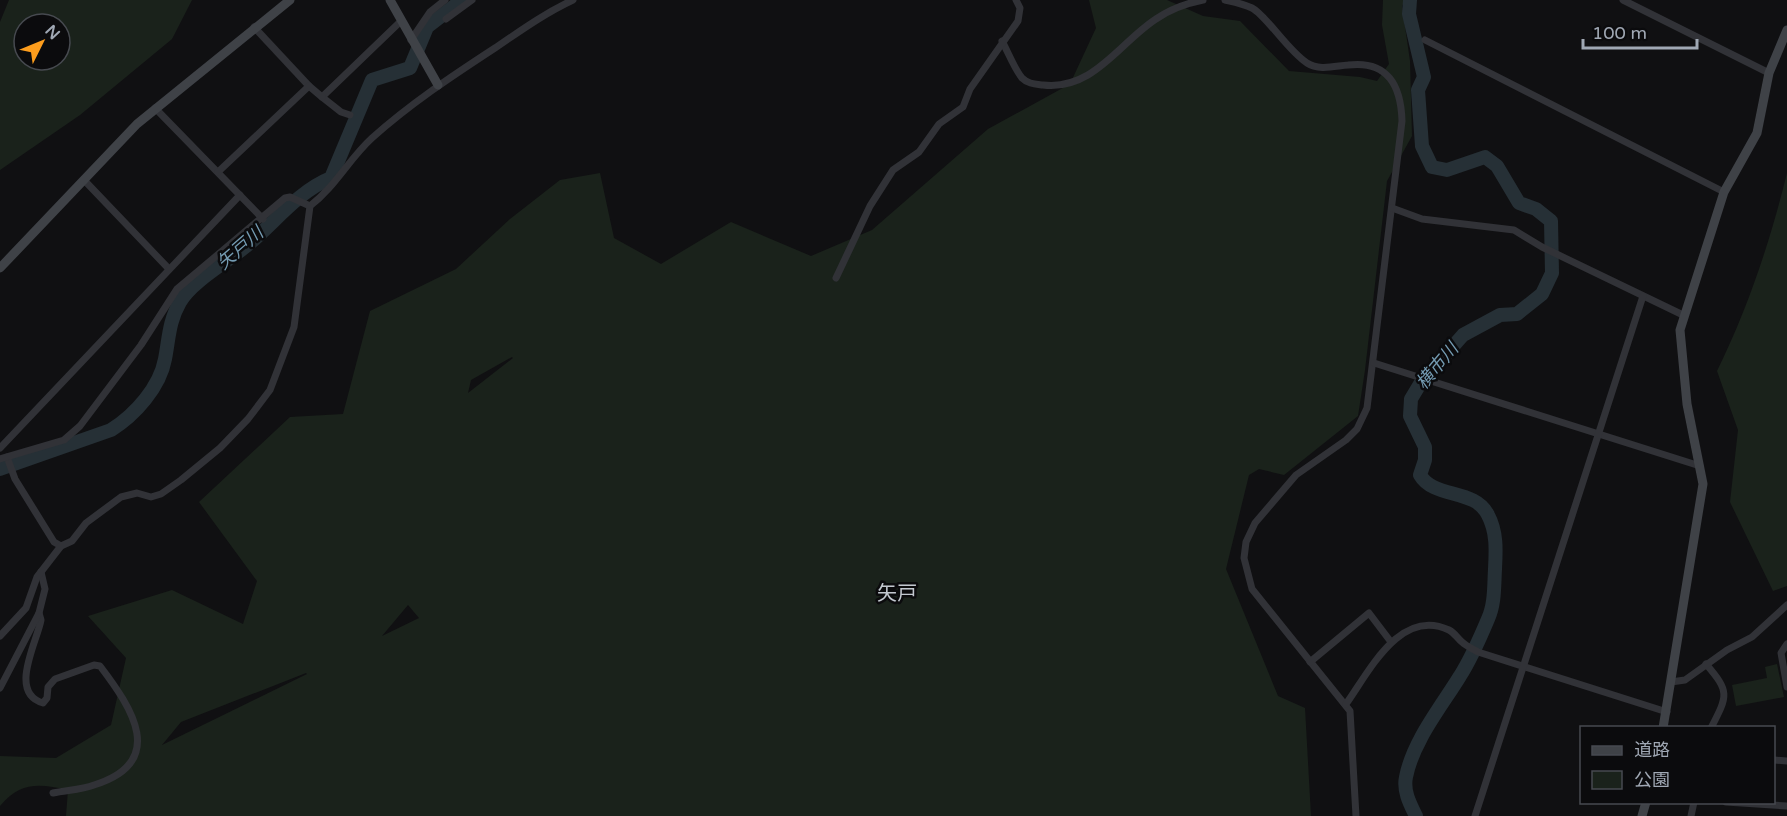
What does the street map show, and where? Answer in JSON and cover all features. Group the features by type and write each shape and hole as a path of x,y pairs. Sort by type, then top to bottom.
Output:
{"street":[{"path":"0,268 155,108 290,0"},
{"path":"390,0 438,85"},
{"path":"411,40 430,12 445,0"},
{"path":"446,19 472,0"},
{"path":"310,206 290,197 285,198 263,219 210,259 177,289 141,345 80,426 64,440 3,458 54,542 66,546 86,523 121,497 137,493 151,497 160,495 181,480 241,427 270,390 294,327 310,206 334,186 352,158 372,138 438,85 553,10 573,0"},
{"path":"836,278 870,206 893,170 919,152 939,124 963,107 970,89 1018,21 1020,8 1016,0"},
{"path":"1002,41 1022,77 1029,83 1049,85 1072,81 1102,66 1156,19 1192,1 1203,0"},
{"path":"1225,0 1254,8 1296,56 1310,66 1365,66 1380,70 1394,80 1401,98 1402,121 1367,408 1357,429 1346,440 1296,475 1255,523 1246,542 1244,558 1252,589 1346,704 1352,721 1356,816"},
{"path":"1254,8 1256,0"},
{"path":"1623,0 1769,74"},
{"path":"322,97 401,21"},
{"path":"254,27 309,86 341,112 350,115"},
{"path":"1664,726 1703,484 1682,368 1680,330 1724,192 1757,133 1769,74 1787,30"},
{"path":"1425,40 1724,192"},
{"path":"218,172 309,86"},
{"path":"155,108 263,219"},
{"path":"84,180 169,269"},
{"path":"0,448 240,195"},
{"path":"1392,208 1439,222 1514,230 1561,257 1683,315"},
{"path":"1475,816 1643,296"},
{"path":"1374,363 1700,466"},
{"path":"0,636 26,608 41,572 61,546"},
{"path":"0,688 39,613 45,589 41,572"},
{"path":"1671,682 1685,680 1706,664 1758,633 1787,605"},
{"path":"39,613 40,627 24,671 34,699 43,703 47,698 48,687 55,680 94,665 99,666 121,698 140,738 136,753 116,776 93,786 53,793"},
{"path":"1310,662 1369,613 1391,642"},
{"path":"1346,704 1391,642 1409,629 1425,625 1451,631 1462,643 1478,652 1667,712"},
{"path":"1787,644 1781,653 1787,687"},
{"path":"1706,664 1724,685 1726,693 1712,726"},
{"path":"1756,804 1787,806"}],"green space":[{"path":"9,0 192,0 172,39 80,115 0,170 0,22"},
{"path":"1089,0 1167,0 1203,16 1240,21 1289,71 1360,77 1377,81 1389,64 1382,25 1383,0 1405,0 1402,6 1410,61 1412,136 1387,181 1358,416 1284,475 1259,469 1249,475 1226,569 1278,696 1305,708 1311,816 66,816 68,790 49,786 23,788 0,806 0,756 56,758 111,725 126,658 88,616 172,590 243,624 257,581 199,502 290,417 343,414 370,311 456,269 510,219 560,180 600,173 614,238 661,264 731,222 811,256 872,230 988,129 1070,84 1096,28","holes":["513,358 468,393 471,380","408,605 419,618 382,636","306,673 307,674 162,745 181,722"]},
{"path":"1787,173 1787,586 1773,591 1730,502 1738,430 1717,371 1739,323 1757,274"},
{"path":"1777,664 1784,697 1736,706 1732,685 1767,678 1765,667"}],"waterway":[{"name":"矢戸川","path":"0,469 111,430 129,417 158,380 174,316 186,294 193,286 250,243 298,198 331,178 372,80 410,68 427,27 462,0"},
{"name":"横市川","path":"1410,0 1409,14 1424,77 1418,90 1422,146 1432,167 1447,170 1485,157 1497,166 1519,203 1536,209 1551,221 1552,273 1542,294 1517,314 1500,315 1463,335 1420,384 1411,399 1410,416 1425,447 1425,460 1420,475 1426,483 1435,488 1474,501 1482,507 1491,521 1496,548 1494,594 1488,619 1468,663 1421,737 1406,777 1405,787 1416,816"}],"district":[{"name":"矢戸","path":"897,593"}]}
